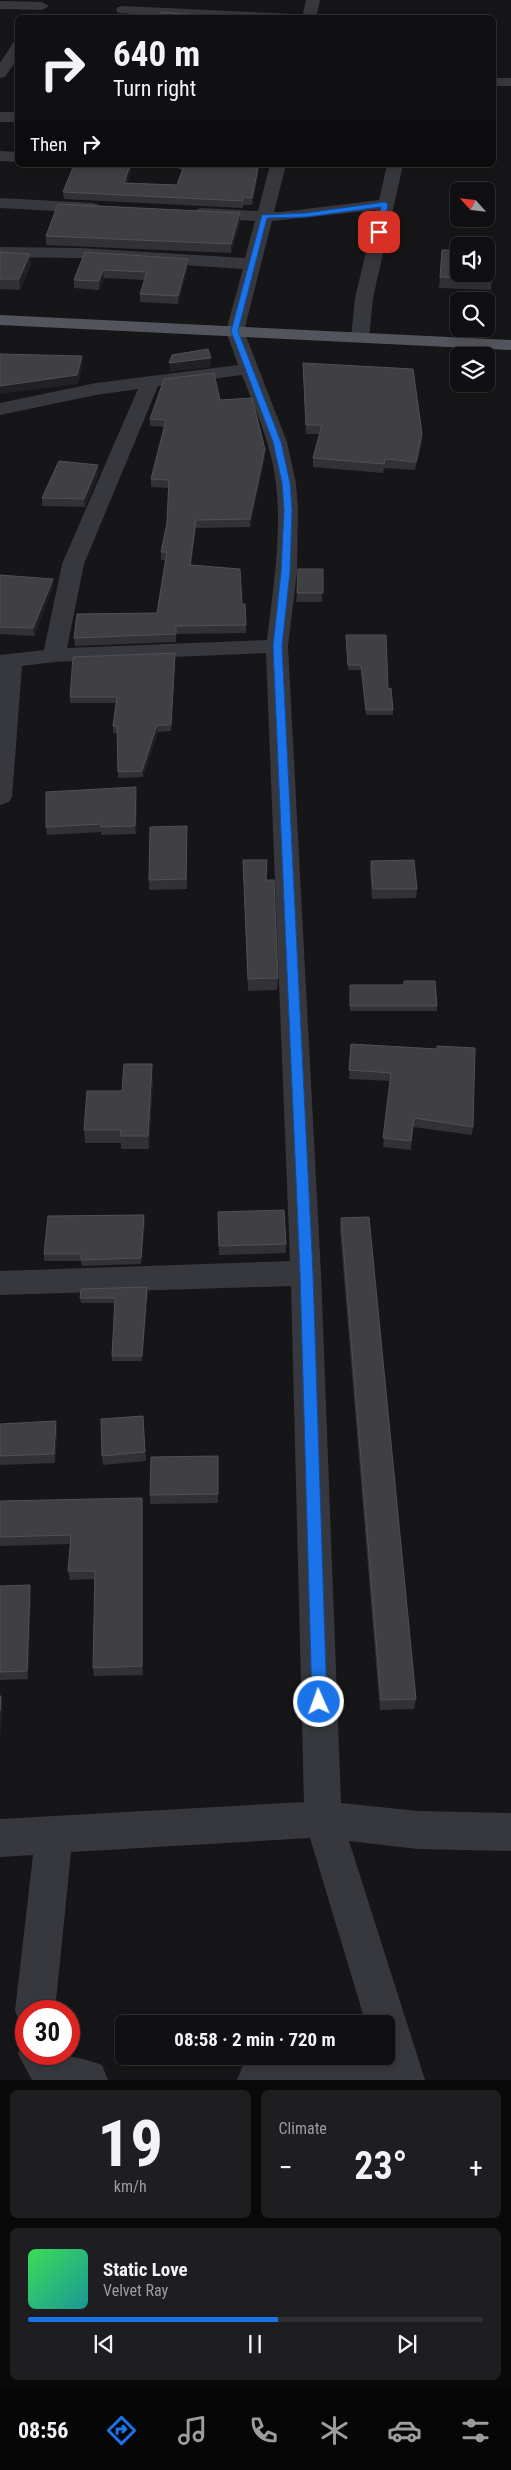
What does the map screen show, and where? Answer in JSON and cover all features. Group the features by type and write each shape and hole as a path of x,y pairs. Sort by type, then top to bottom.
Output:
{"main road":[{"path":"0,320 511,356"},
{"path":"0,332 360,338 511,345"}],"street":[{"path":"310,15 313,0"},
{"path":"0,5 41,8"},
{"path":"124,9 205,15"},
{"path":"0,42 15,44"},
{"path":"15,49 0,74 15,76"},
{"path":"496,82 511,82"},
{"path":"0,117 15,117"},
{"path":"0,156 15,157"},
{"path":"218,167 237,168"},
{"path":"257,169 277,167 252,264 237,337 247,369 262,398 277,442 286,483 288,510 286,572 277,646 306,1273 323,1819 401,2071 258,2080"},
{"path":"360,338 364,298 394,167"},
{"path":"0,203 107,208"},
{"path":"186,212 264,216 306,215 385,204"},
{"path":"0,252 80,254 252,264"},
{"path":"0,409 96,389 247,369"},
{"path":"54,655 73,564 152,381"},
{"path":"0,797 5,662 54,655 277,646"},
{"path":"0,1284 306,1273"},
{"path":"0,1838 323,1819 418,1830 511,1832"},
{"path":"36,2000 54,1835"},
{"path":"48,2065 61,2075 87,2080"}],"building":[{"path":"161,12 201,15 160,15"},
{"path":"73,167 129,167 124,183 177,185 183,167 258,168 252,198 243,197 243,201 63,192"},
{"path":"58,204 240,213 231,244 46,236"},
{"path":"442,250 450,250 450,277 440,277"},
{"path":"0,252 30,254 19,279 0,279"},
{"path":"85,252 188,259 178,296 140,294 147,272 103,270 99,281 74,280"},
{"path":"208,349 211,358 169,363 172,355"},
{"path":"0,354 82,356 77,375 0,386"},
{"path":"303,363 413,369 422,434 416,462 385,459 384,464 313,458 322,425 306,425"},
{"path":"214,373 220,400 252,398 265,449 250,519 196,520 190,565 240,569 242,604 245,604 246,625 176,626 176,634 74,638 77,614 157,613 167,552 161,552 167,523 169,480 151,479 166,420 150,419 164,379"},
{"path":"59,461 98,465 84,499 42,498"},
{"path":"298,569 323,569 323,593 297,593"},
{"path":"0,575 53,579 33,628 0,627"},
{"path":"346,635 386,635 388,689 391,688 393,710 366,710 361,665 348,665"},
{"path":"175,653 171,725 157,725 142,771 118,772 117,726 113,726 117,697 70,697 73,657"},
{"path":"136,787 135,826 101,827 101,824 46,827 46,792"},
{"path":"187,826 186,879 149,880 150,827"},
{"path":"243,860 267,860 266,880 274,880 278,978 248,979"},
{"path":"414,860 417,889 373,889 371,861"},
{"path":"404,981 435,981 437,1006 350,1006 350,985 404,985"},
{"path":"351,1044 437,1049 437,1046 475,1048 473,1127 414,1118 411,1141 383,1138 391,1073 349,1070"},
{"path":"124,1064 152,1064 148,1136 120,1136 121,1130 84,1130 87,1091 122,1091"},
{"path":"284,1210 286,1244 219,1246 218,1212"},
{"path":"144,1215 141,1258 81,1260 81,1254 44,1254 48,1216"},
{"path":"369,1217 416,1699 381,1700 341,1218"},
{"path":"147,1287 142,1356 112,1356 115,1298 80,1298 81,1289"},
{"path":"143,1416 145,1452 102,1456 101,1419"},
{"path":"56,1421 54,1454 0,1456 0,1424"},
{"path":"218,1456 218,1494 150,1495 151,1457"},
{"path":"142,1498 142,1666 93,1668 95,1571 68,1571 71,1535 0,1537 0,1501"},
{"path":"30,1585 27,1671 0,1672 0,1586"}],"route":[{"path":"319,1702 306,1273 277,646 286,572 288,510 286,483 277,442 262,398 247,369 235,331 264,216 306,215 385,204 379,232"}]}
